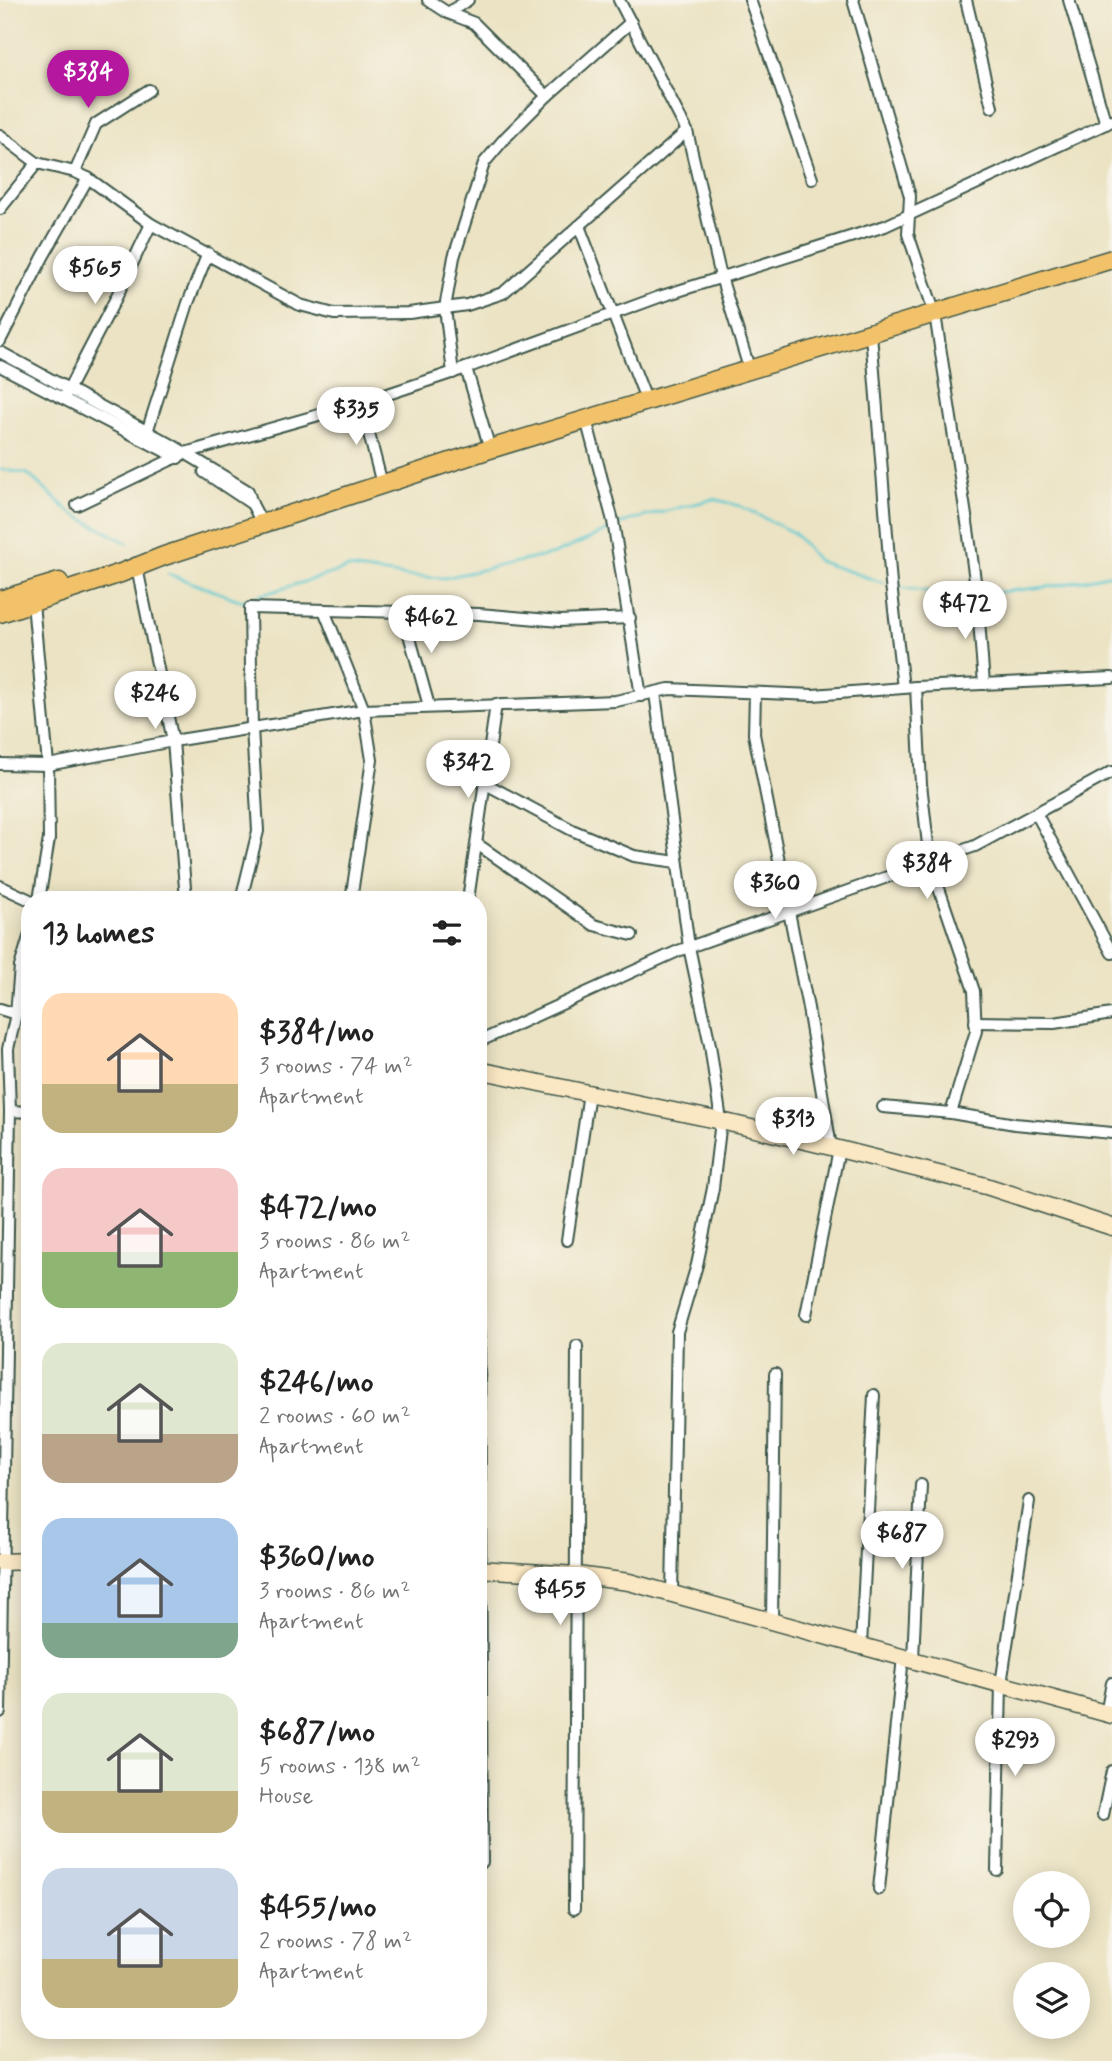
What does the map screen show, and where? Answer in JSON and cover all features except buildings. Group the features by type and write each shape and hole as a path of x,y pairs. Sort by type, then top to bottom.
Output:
{"main road":[{"path":"0,600 164,556 490,449 1112,259"},
{"path":"0,613 136,564"}],"street":[{"path":"428,0 449,13 474,23 547,96"},
{"path":"449,13 468,0"},
{"path":"619,0 687,131 721,277 750,371"},
{"path":"750,0 812,179"},
{"path":"853,0 910,196 908,234 935,314 977,595 984,684"},
{"path":"966,0 992,107"},
{"path":"77,505 180,455 361,403 453,373 721,277 909,217 1109,123 1069,0"},
{"path":"453,373 445,308 454,257 484,163 547,96 631,22"},
{"path":"75,172 96,124 149,90"},
{"path":"0,135 37,163 88,178 151,224 208,253 274,292 300,304 334,314 409,313 467,305 503,293 687,131"},
{"path":"0,209 37,163"},
{"path":"0,341 88,178"},
{"path":"66,395 151,224"},
{"path":"579,226 647,402"},
{"path":"147,432 188,303 208,253"},
{"path":"871,334 891,584 903,688"},
{"path":"0,352 66,395 180,455"},
{"path":"0,366 147,432 252,504 262,523"},
{"path":"466,368 490,449"},
{"path":"361,403 382,484"},
{"path":"586,419 613,521 641,696"},
{"path":"136,564 173,741 185,891"},
{"path":"33,603 48,765 49,839 40,891"},
{"path":"243,891 258,831 252,728 250,608 480,614 560,621 630,618"},
{"path":"324,610 364,710 372,761 352,891"},
{"path":"403,613 429,706"},
{"path":"0,764 48,765 173,741 364,710 616,701 669,689 813,695 916,687 1112,678"},
{"path":"916,687 921,784 930,862 974,991 976,1031 951,1113"},
{"path":"655,693 689,947 710,1045 721,1121 713,1188 698,1265 677,1332 672,1595"},
{"path":"755,693 754,734 835,1148 806,1315"},
{"path":"469,891 496,704"},
{"path":"487,1038 689,947 975,846 1112,772"},
{"path":"486,784 572,830 634,856 677,862"},
{"path":"1036,813 1112,953"},
{"path":"477,844 594,925 632,934"},
{"path":"0,887 21,896"},
{"path":"0,1712 10,1111 4,1048 16,1014 21,964"},
{"path":"0,1009 16,1014"},
{"path":"975,1022 1054,1023 1112,1014"},
{"path":"487,1072 835,1148 986,1186 1112,1227"},
{"path":"567,1240 589,1093"},
{"path":"883,1107 1112,1133"},
{"path":"10,1111 21,1112"},
{"path":"574,1909 577,1346"},
{"path":"772,1621 775,1374"},
{"path":"861,1646 874,1395"},
{"path":"879,1889 908,1658 922,1485"},
{"path":"997,1870 1001,1684 1029,1501"},
{"path":"1,1562 21,1561"},
{"path":"487,1569 576,1575 629,1582 1109,1714 1112,1683"},
{"path":"1103,1815 1112,1771"}],"waterway":[{"path":"0,469 28,474 70,512 129,544"},
{"path":"617,526 714,499 740,506 794,533 818,561 884,583"},
{"path":"168,574 242,601 349,568 444,578 554,554 611,529"},
{"path":"981,594 1055,586 1112,574"},
{"path":"899,587 962,597 974,595"}]}
